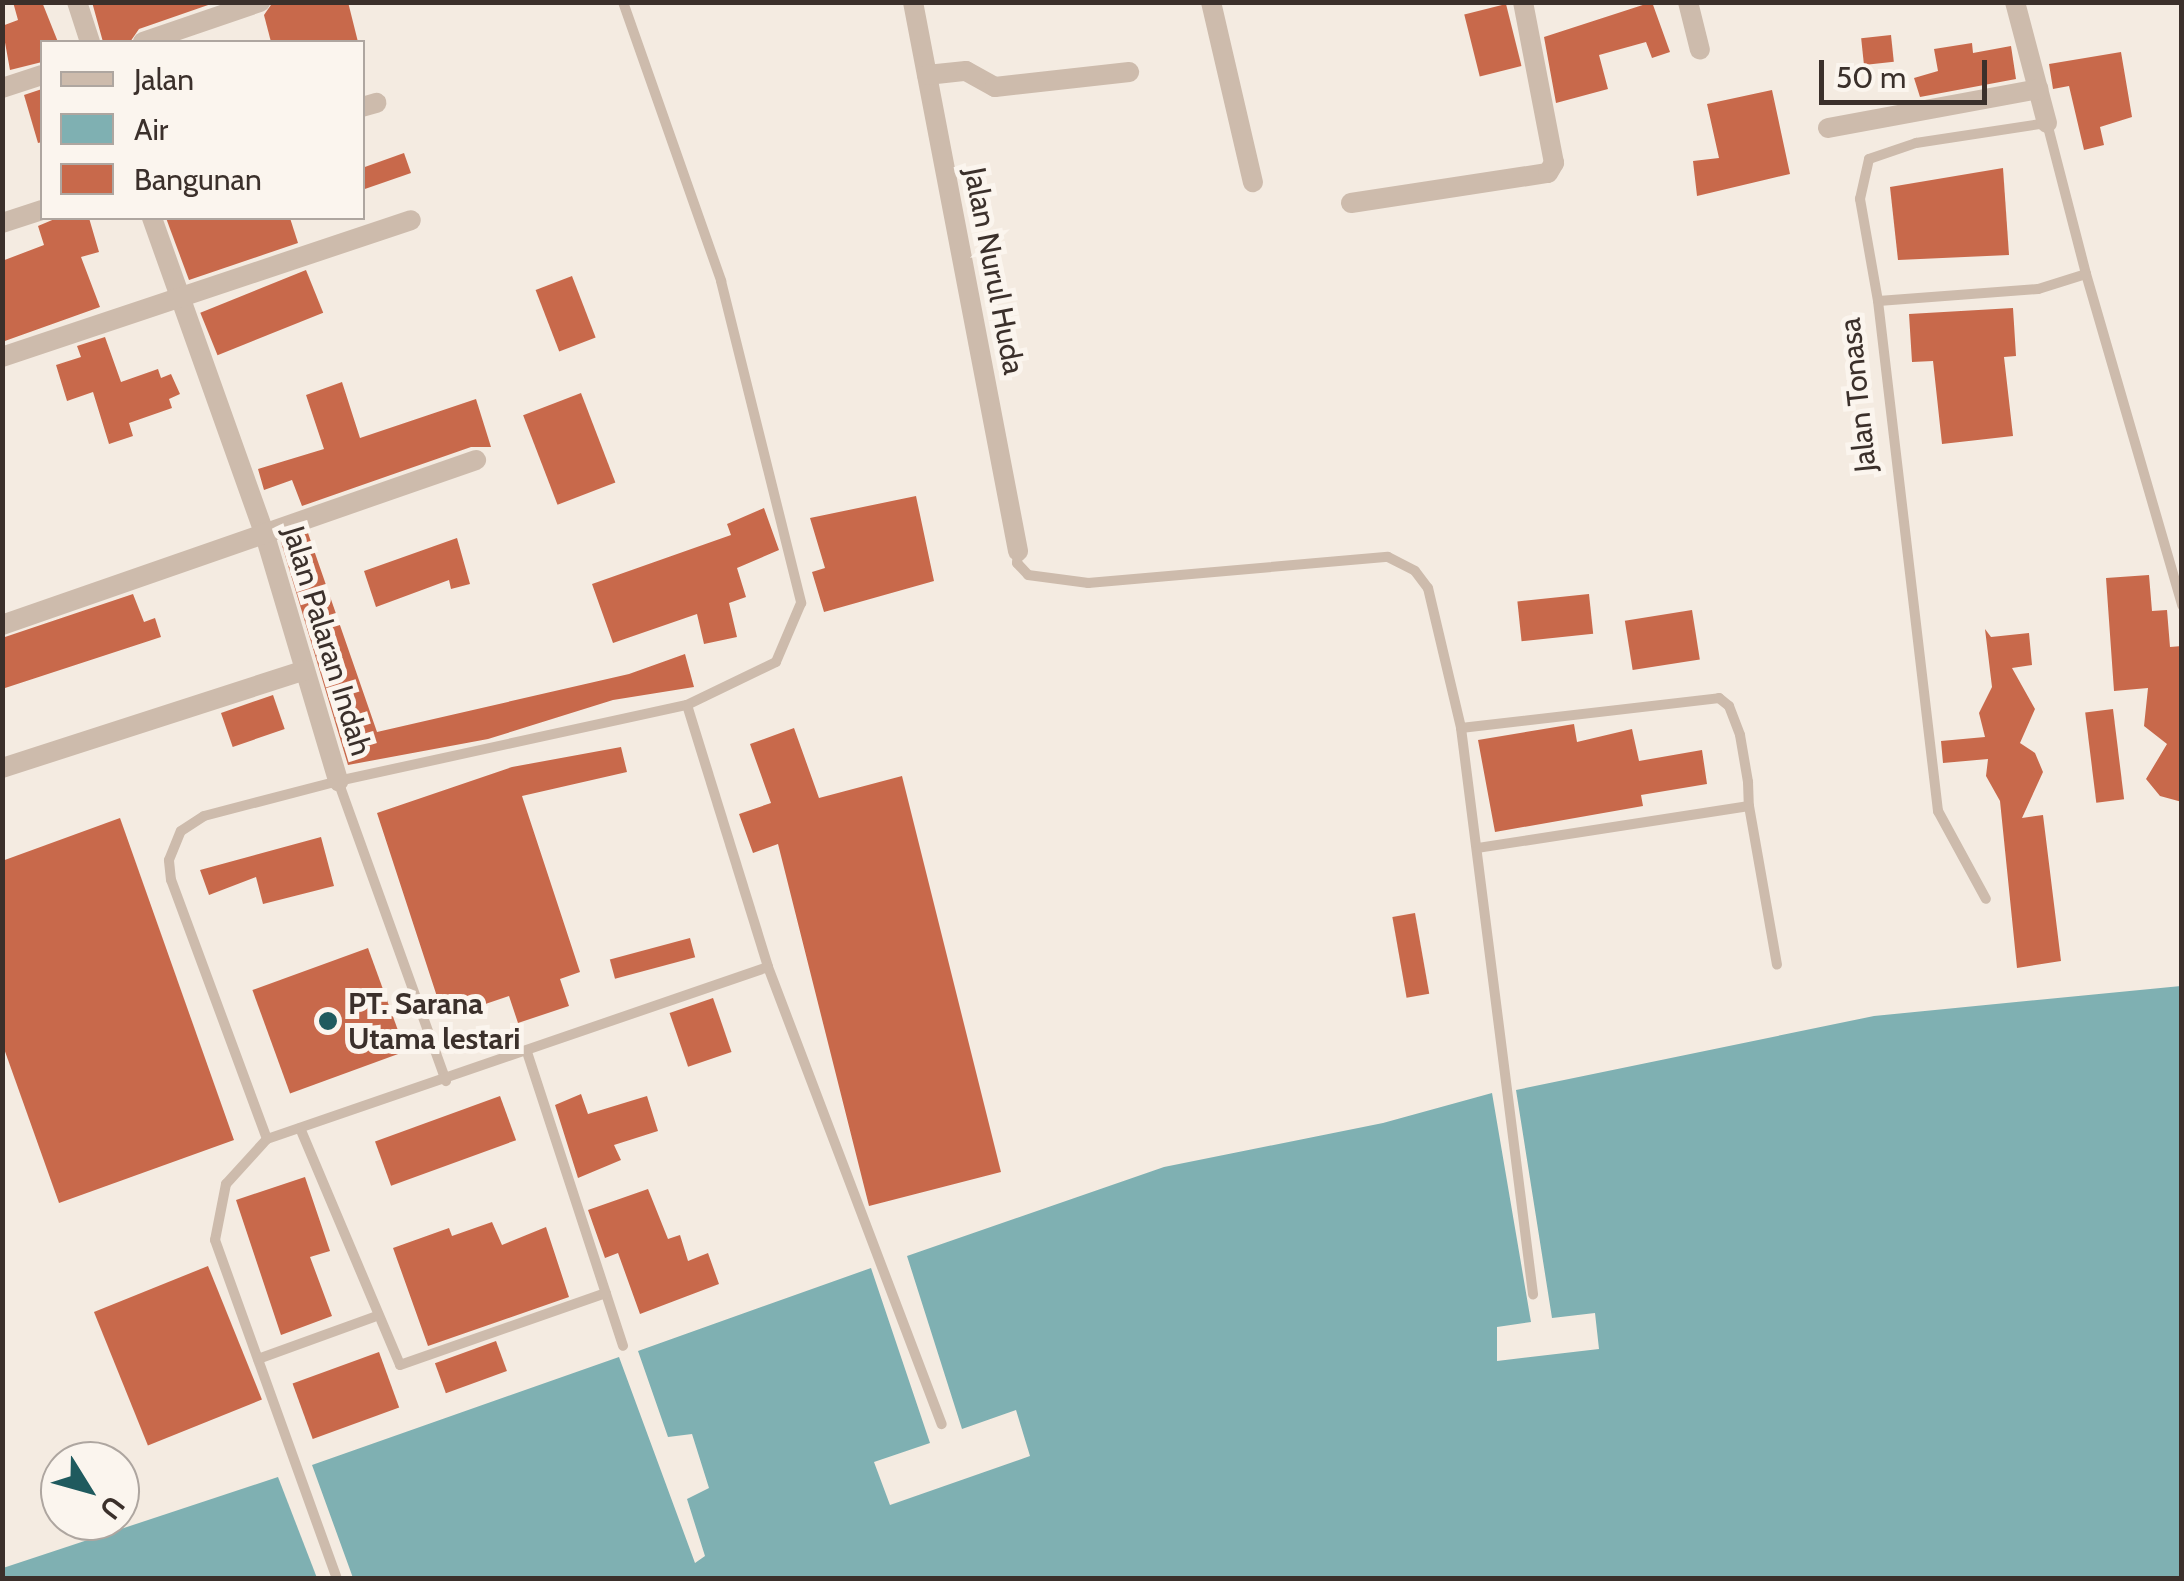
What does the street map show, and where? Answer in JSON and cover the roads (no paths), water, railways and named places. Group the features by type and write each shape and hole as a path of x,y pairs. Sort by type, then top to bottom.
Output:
{"street":[{"path":"76,2 89,40"},
{"path":"149,40 260,2"},
{"name":"Jalan Nurul Huda","path":"912,2 1018,551"},
{"path":"1212,2 1253,182"},
{"path":"1352,203 1548,173 1554,164 1523,2"},
{"path":"1688,2 1700,50"},
{"path":"2015,2 2047,123"},
{"path":"927,75 966,72 995,87 1129,72"},
{"path":"2,88 40,76"},
{"path":"1828,128 2038,89"},
{"path":"2,223 40,211"},
{"name":"Jalan Palaran Indah","path":"153,220 177,298 264,532 338,781"},
{"path":"2,357 411,220"},
{"path":"2,625 476,460"},
{"path":"2,768 304,670"}],"lane":[{"path":"267,1138 169,860 181,831 204,816 338,781 687,705 776,662 801,604 721,281 623,2"},
{"path":"1878,301 1860,199 1869,159 1916,144 2047,123 2086,274 2182,604"},
{"name":"Jalan Tonasa","path":"1986,898 1938,811 1878,301 2038,289 2086,274"},
{"path":"1018,551 1017,562 1028,575 1088,582 1388,558 1415,571 1428,588 1462,728 1533,1294"},
{"path":"1462,728 1718,698 1730,706 1740,734 1777,964"},
{"path":"687,705 768,967 942,1424"},
{"name":"Jalan Palaran Indah","path":"338,781 446,1081"},
{"path":"1478,848 1749,806"},
{"path":"336,1578 216,1240 226,1184 244,1157 267,1138 446,1081 768,967"},
{"path":"527,1052 623,1346"},
{"path":"300,1128 374,1317 400,1366 606,1293"},
{"path":"258,1360 374,1317"}],"water":[{"path":"2181,986 2181,1578 353,1578 312,1465 619,1357 695,1563 705,1556 687,1499 709,1488 692,1434 668,1437 638,1351 871,1268 930,1443 874,1462 890,1505 1030,1456 1016,1410 962,1429 907,1256 1164,1167 1383,1123 1492,1093 1531,1322 1497,1327 1497,1361 1599,1349 1595,1313 1552,1318 1516,1090 1874,1016"},
{"path":"278,1477 317,1578 3,1578 3,1568 85,1541 140,1541 140,1523"}],"place":[{"name":"PT. Sarana Utama lestari","path":"328,1021"}]}
